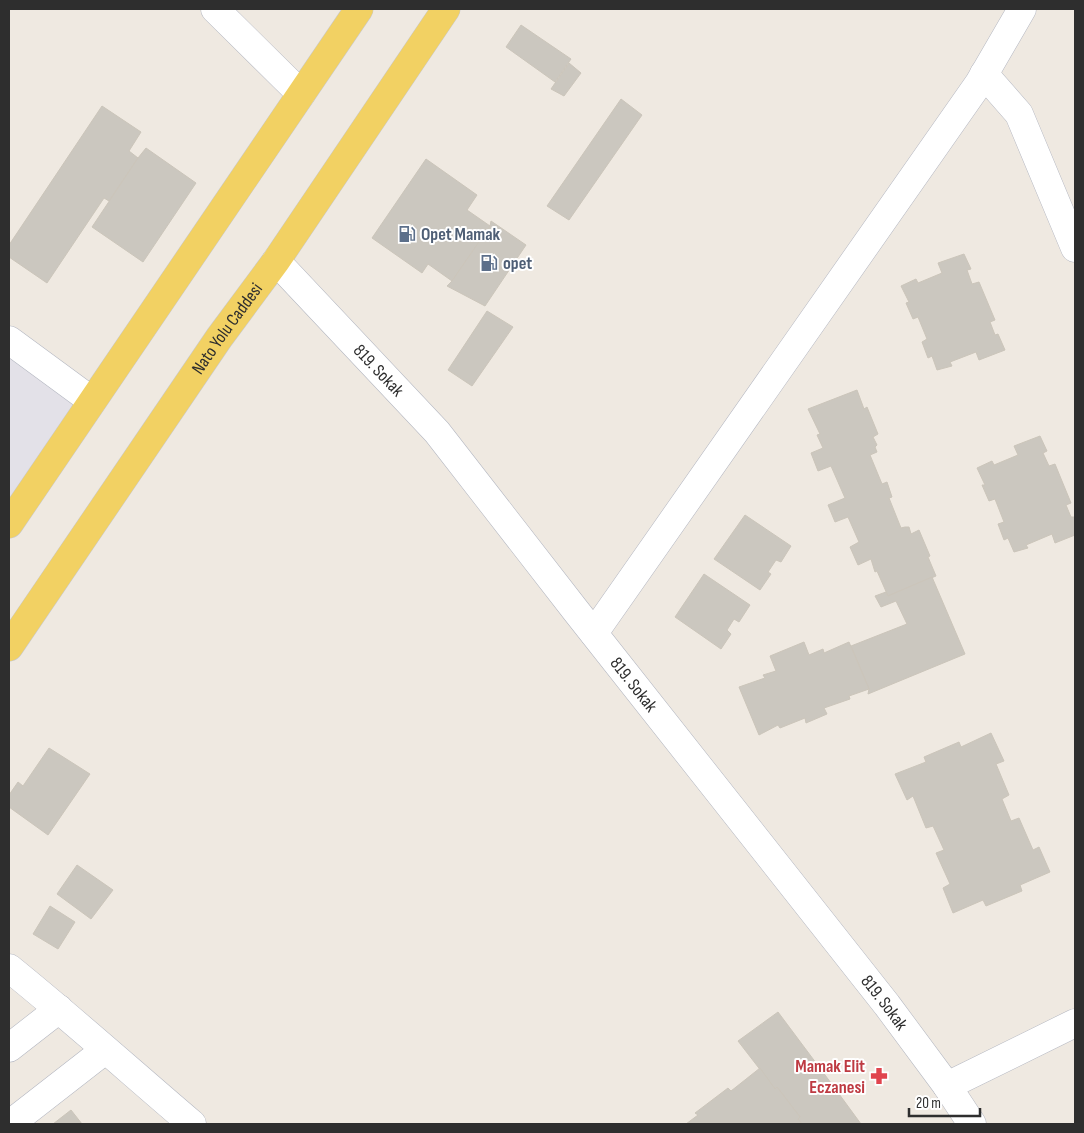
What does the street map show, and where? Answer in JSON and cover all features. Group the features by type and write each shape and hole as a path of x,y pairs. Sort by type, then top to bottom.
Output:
{"main road":[{"path":"9,524 359,9"},
{"name":"Nato Yolu Caddesi","path":"9,647 214,346 276,261 446,9"}],"street":[{"path":"215,9 301,94"},
{"path":"594,633 984,74 1022,9"},
{"path":"984,74 1019,114 1075,248"},
{"name":"819. Sokak","path":"276,261 437,432 887,1005 947,1086 972,1124"},
{"path":"9,340 92,401"},
{"path":"9,968 192,1124"},
{"path":"9,1048 59,1009"},
{"path":"947,1086 1075,1023"},
{"path":"10,1124 105,1050"}],"shaded area":[{"path":"9,340 92,401 9,524"}],"building":[{"path":"521,25 571,59 555,82 506,47"},
{"path":"569,63 581,73 564,96 551,89"},
{"path":"621,99 642,115 569,220 547,206"},
{"path":"102,106 141,132 129,151 138,158 109,201 104,198 47,283 9,257 9,245"},
{"path":"146,148 196,183 143,262 92,227"},
{"path":"426,159 477,195 467,210 490,226 452,281 428,264 422,273 372,238"},
{"name":"opet","path":"491,221 526,245 485,306 447,286 490,226"},
{"path":"964,254 971,269 967,270 972,284 979,282 995,320 990,322 995,335 998,334 1005,350 979,360 976,352 950,362 952,366 937,370 932,356 928,358 922,342 927,339 918,317 913,319 906,303 909,302 901,286 916,279 918,283 942,273 938,263"},
{"path":"487,311 513,327 472,386 448,370"},
{"path":"857,390 864,409 867,407 878,434 873,437 877,445 875,447 877,452 870,455 882,484 887,482 892,497 889,498 901,528 909,527 911,534 919,530 936,576 888,596 877,571 875,572 871,559 858,565 850,547 859,542 848,517 835,522 828,505 845,498 831,466 818,471 811,453 823,448 817,435 820,434 808,409"},
{"path":"1040,436 1047,451 1043,453 1049,466 1055,464 1071,503 1066,505 1071,517 1074,517 1075,520 1075,535 1055,543 1052,534 1026,545 1028,548 1014,552 1008,538 1004,540 998,524 1004,522 995,499 989,501 982,485 985,485 977,468 992,461 994,465 1018,455 1014,446"},
{"path":"745,515 791,546 781,562 776,560 768,572 771,574 760,590 714,559"},
{"path":"704,574 750,605 739,622 734,619 727,630 731,634 721,649 675,617"},
{"path":"932,577 965,654 868,694 869,689 851,646 907,624 896,601 881,607 875,596 886,592 888,596"},
{"path":"804,642 809,655 823,649 824,653 849,642 869,689 849,696 850,699 824,708 827,714 806,723 805,718 780,728 778,725 759,735 739,687 765,678 763,675 776,671 770,656"},
{"path":"991,733 1004,761 996,764 1009,795 1002,799 1011,821 1019,818 1033,850 1039,847 1050,872 1020,885 1022,891 986,906 983,900 953,913 943,888 950,884 936,853 944,850 933,826 926,828 913,796 907,800 895,774 926,762 924,757 959,742 961,747"},
{"path":"49,748 90,774 48,835 9,807 9,795 18,782 23,786"},
{"path":"77,865 113,890 91,919 57,894"},
{"path":"50,906 75,922 58,949 33,934"},
{"path":"778,1012 861,1124 802,1124 798,1119 800,1117 777,1087 775,1089 738,1041"},
{"path":"760,1068 775,1089 777,1087 800,1117 798,1119 802,1124 686,1124 698,1115 695,1113 728,1088 731,1091"},
{"path":"71,1110 82,1124 53,1124"}],"place":[{"name":"Opet Mamak","path":"407,234"},
{"name":"opet","path":"489,263"},
{"name":"Mamak Elit Eczanesi","path":"879,1076"}]}
